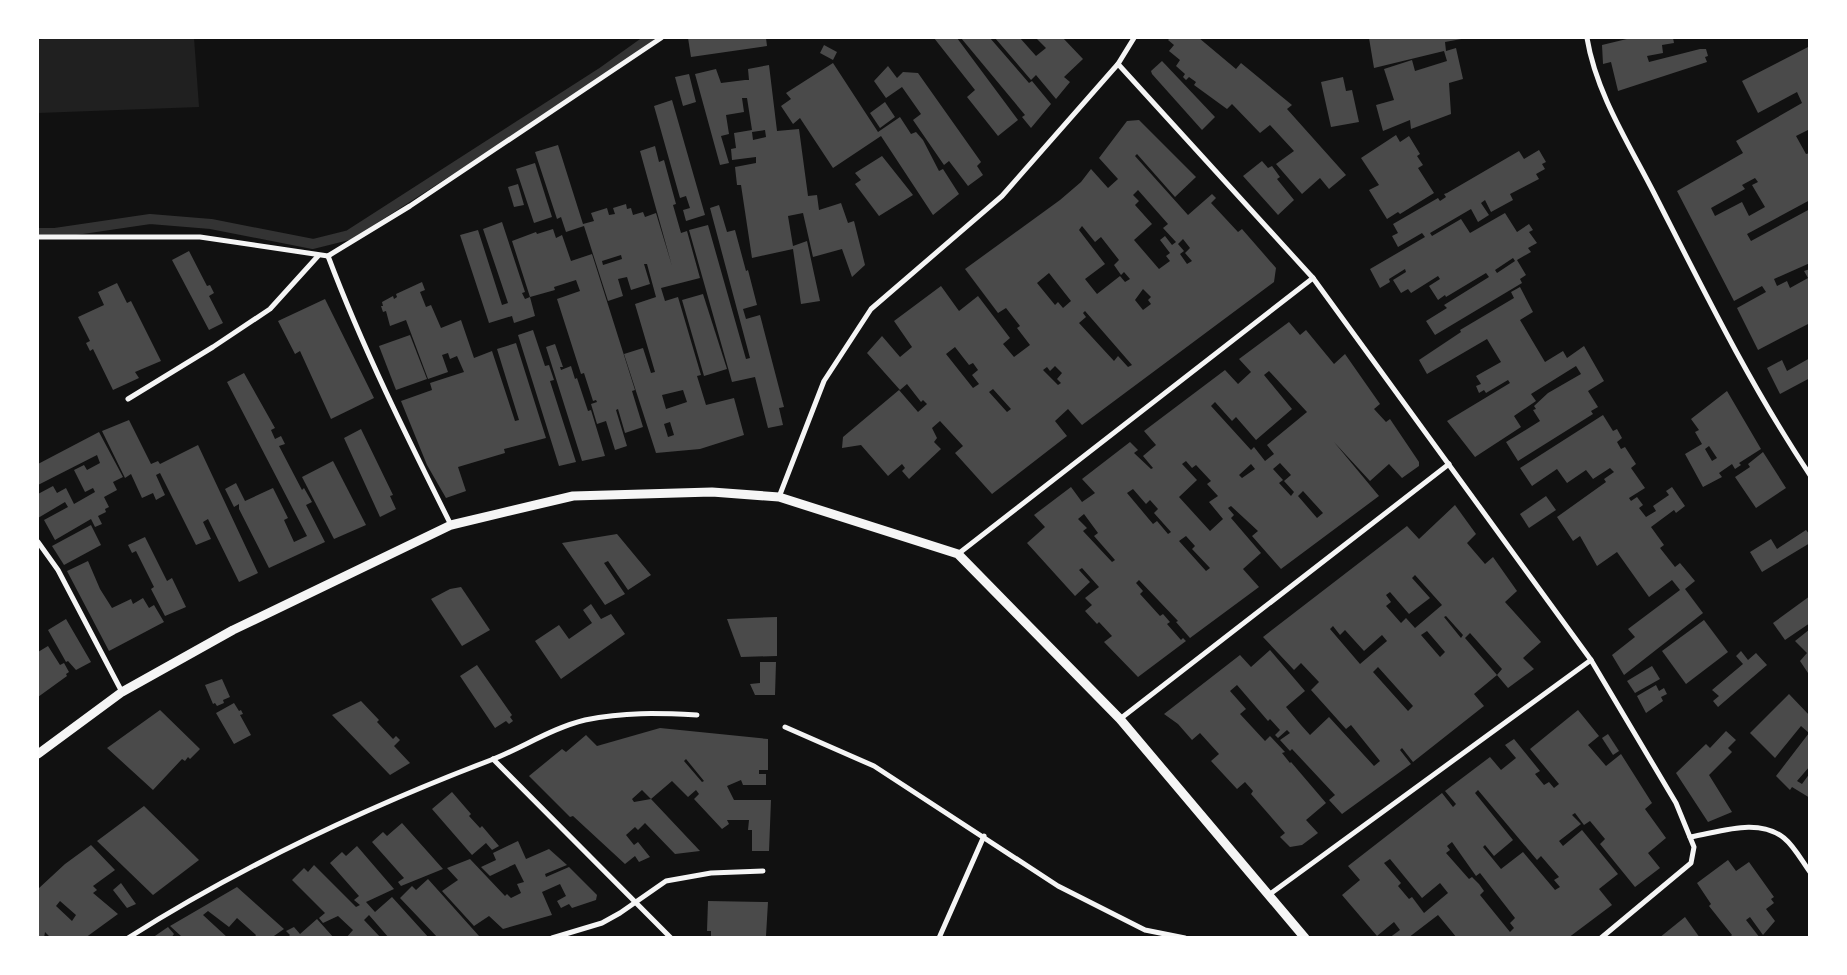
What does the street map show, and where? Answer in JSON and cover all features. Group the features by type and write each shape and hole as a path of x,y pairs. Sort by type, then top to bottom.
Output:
{"street":[{"path":"38,237 200,237 328,256 410,206 661,38"},
{"path":"779,497 824,381 871,309 1002,196 1118,64 1134,38"},
{"path":"1587,38 1590,54 1607,100 1695,275 1775,422 1810,475"},
{"path":"1118,64 1313,278 1591,660 1676,803 1694,847 1691,863 1601,938"},
{"path":"128,399 214,347 270,309 318,256"},
{"path":"328,256 347,308 400,427 451,525"},
{"path":"958,554 1313,278"},
{"path":"1120,719 1449,464"},
{"path":"38,754 122,692 232,630 451,525 573,496 712,492 779,497 958,554 1120,719 1270,894 1305,938"},
{"path":"38,542 58,570 122,692"},
{"path":"1270,894 1591,660"},
{"path":"128,938 227,878 285,849 397,796 493,759 583,721 634,712 698,715"},
{"path":"785,727 874,766 1058,886 1145,930 1185,938"},
{"path":"493,759 671,938"},
{"path":"1690,837 1749,827 1767,828 1784,838 1810,872"},
{"path":"939,938 984,836"},
{"path":"552,938 602,923 672,879 711,873 763,871"}],"shaded area":[{"path":"50,38 194,38 199,107 38,113 38,40"}],"building":[{"path":"688,38 766,38 767,46 691,57"},
{"path":"934,38 957,38 1018,120 998,136 967,97 975,90"},
{"path":"961,38 990,38 1029,83 1032,81 1051,104 1031,128 1022,117 1025,115"},
{"path":"995,38 1020,38 1036,56 1046,48 1036,38 1063,38 1083,59 1064,77 1070,82 1056,99 1036,75 1031,80"},
{"path":"1170,38 1199,38 1236,69 1241,63 1292,105 1287,109 1346,175 1329,189 1320,178 1302,194 1276,164 1294,151 1270,125 1260,133 1232,104 1227,109 1194,85 1196,82 1189,77 1186,80 1183,77 1185,74 1176,66 1180,60 1169,51 1174,45 1168,40"},
{"path":"1369,38 1467,38 1445,42 1446,51 1456,48 1463,79 1449,83 1451,114 1411,129 1410,120 1383,131 1376,105 1394,100 1384,69 1412,60 1415,71 1447,61 1444,51 1374,68"},
{"path":"1631,38 1673,38 1674,43 1662,45 1663,53 1647,56 1649,62 1706,49 1708,56 1705,57 1707,62 1618,91 1611,62 1603,64 1602,45"},
{"path":"824,45 837,52 833,60 820,53"},
{"path":"1810,46 1810,133 1808,130 1796,136 1806,154 1810,153 1810,200 1747,234 1751,241 1810,209 1810,263 1774,279 1777,286 1787,281 1790,288 1808,278 1804,271 1810,269 1810,323 1758,350 1737,308 1766,292 1762,286 1734,301 1677,191 1743,153 1736,141 1802,103 1797,92 1758,113 1742,81","holes":["1755,178 1758,182 1752,185 1765,207 1749,216 1742,202 1715,216 1711,208 1745,189 1742,185"]},
{"path":"1162,61 1215,117 1202,130 1152,74 1151,71"},
{"path":"833,63 878,132 900,117 911,134 916,132 923,140 939,171 943,169 959,194 933,215 881,136 833,168 800,118 793,124 781,106 791,99 786,93"},
{"path":"769,65 777,131 799,129 808,196 817,195 819,210 841,203 848,223 854,221 865,265 852,277 842,249 813,257 803,213 788,216 793,246 807,241 820,301 801,304 793,249 752,258 741,185 737,185 735,167 756,163 756,157 732,160 731,149 736,148 734,133 752,130 747,98 742,98 744,112 726,115 729,134 721,136 729,163 720,165 695,74 716,69 721,83 749,80 748,69","holes":["765,130 766,137 753,140 752,132"]},
{"path":"888,66 897,78 903,72 918,73 981,162 977,166 983,175 968,186 949,161 944,165 913,120 921,114 902,87 886,98 874,81"},
{"path":"689,74 696,102 683,106 675,77"},
{"path":"1343,77 1346,91 1352,90 1359,122 1331,127 1321,82"},
{"path":"672,100 705,215 686,221 683,210 690,208 686,196 680,198 654,106"},
{"path":"885,102 895,117 880,128 870,113"},
{"path":"1139,120 1196,177 1175,197 1137,154 1135,156 1188,215 1212,194 1216,198 1211,203 1238,232 1242,229 1276,268 1274,282 1082,425 1068,409 1055,421 1067,436 992,494 955,453 963,446 940,421 932,428 937,438 934,442 941,449 909,479 902,471 905,468 902,464 888,476 861,445 842,448 843,437 899,390 918,412 927,404 923,400 921,402 907,384 900,390 867,353 882,336 900,357 912,347 894,321 941,286 959,311 978,296 1010,338 1003,344 1014,357 1030,345 1017,328 1020,326 1006,308 998,313 965,269 1060,200 1081,182 1091,169 1108,188 1118,179 1099,158 1127,121","holes":["1138,190 1168,224 1163,228 1176,242 1172,245 1165,236 1160,240 1170,253 1166,256 1170,261 1159,269 1134,240 1152,224 1135,205 1139,201 1133,195","1082,226 1095,242 1101,237 1119,260 1114,265 1121,275 1124,272 1130,279 1125,282 1120,276 1097,294 1085,279 1105,264 1079,230","1183,239 1190,248 1185,253 1192,261 1187,264 1180,254 1184,251 1178,244","1049,273 1071,301 1063,308 1058,302 1055,305 1037,283","1143,289 1151,297 1148,300 1151,304 1143,310 1135,300","1085,311 1132,365 1128,367 1118,356 1114,361 1079,323 1086,317 1083,313","955,347 969,365 973,363 978,370 972,375 979,384 973,388 946,354","1055,366 1062,373 1057,379 1061,383 1058,385 1043,370 1047,367 1050,371","993,389 1011,409 1007,412 989,392"]},
{"path":"1396,135 1400,142 1409,136 1420,154 1417,156 1423,165 1418,168 1434,193 1400,214 1398,212 1387,219 1369,190 1379,185 1361,158"},
{"path":"558,145 583,224 594,221 591,213 607,208 609,215 615,214 613,208 626,204 627,209 631,208 633,215 643,212 645,217 656,213 672,266 640,151 655,146 659,162 664,160 676,204 673,205 681,233 687,231 700,278 661,288 665,301 678,297 701,375 697,376 706,405 734,398 744,435 700,449 656,453 624,354 643,348 651,373 655,372 635,304 656,297 647,264 644,264 650,284 631,290 627,277 618,279 623,296 608,301 584,226 566,232 561,217 557,219 535,152","holes":["621,255 622,259 603,265 602,261","683,390 687,402 666,409 662,395","670,422 674,435 668,437 664,424"]},
{"path":"1539,150 1546,162 1542,164 1545,169 1536,174 1539,179 1510,194 1513,200 1491,212 1485,200 1481,203 1489,215 1478,222 1471,209 1430,233 1432,236 1461,219 1470,233 1505,213 1517,232 1529,224 1533,230 1529,232 1537,243 1528,248 1531,252 1517,260 1526,275 1520,279 1522,283 1435,335 1426,321 1447,308 1444,305 1489,277 1486,273 1438,300 1429,286 1440,279 1438,276 1411,293 1408,289 1401,293 1393,280 1406,272 1405,269 1389,279 1390,282 1380,288 1370,269 1425,237 1422,233 1398,247 1392,236 1398,233 1393,224 1438,198 1440,201 1446,197 1444,194 1519,151 1524,159","holes":["1513,258 1515,261 1497,273 1495,270"]},
{"path":"882,156 913,195 879,216 855,184 861,180 855,173"},
{"path":"1262,161 1268,168 1272,166 1280,177 1277,179 1294,200 1278,215 1243,176"},
{"path":"535,163 552,217 534,223 516,169"},
{"path":"518,184 524,205 514,207 508,187"},
{"path":"719,205 727,232 735,230 746,271 748,270 757,305 743,309 746,319 760,315 784,407 779,408 783,425 768,428 755,377 732,382 689,230 708,225 746,359 750,358 710,208"},
{"path":"502,222 525,292 522,293 525,299 530,297 535,316 514,323 512,316 489,323 460,235 478,230 502,305 508,303 483,229"},
{"path":"553,229 556,238 562,235 571,261 592,254 635,390 632,391 643,427 625,433 618,409 616,410 627,446 615,450 606,421 597,424 591,404 597,402 596,400 593,401 584,373 581,374 557,299 580,291 576,280 554,287 555,290 530,297 512,241 536,232 537,234"},
{"path":"189,251 207,286 210,285 214,293 209,296 223,323 209,330 172,260"},
{"path":"422,282 425,290 420,292 426,307 431,305 441,328 461,320 474,358 492,351 515,421 519,420 497,349 516,343 546,438 504,449 505,453 458,467 466,491 446,498 427,465 401,401 432,390 430,383 464,372 457,356 450,359 448,353 442,355 448,372 428,379 406,320 390,326 386,311 383,312 381,306 383,306 382,302 393,296 394,299 397,297 396,294"},
{"path":"117,283 127,303 131,301 161,361 135,372 139,378 113,390 93,349 90,351 86,343 90,341 78,317 104,305 98,292"},
{"path":"1520,287 1533,312 1520,320 1545,362 1563,351 1567,358 1584,346 1604,381 1588,391 1598,407 1591,411 1593,414 1518,461 1506,442 1540,421 1533,410 1536,409 1534,406 1548,393 1581,374 1576,366 1531,394 1536,401 1514,416 1521,427 1475,457 1447,421 1510,383 1508,380 1486,393 1484,390 1479,393 1476,386 1481,384 1476,376 1501,362 1487,339 1427,374 1419,360 1461,332 1460,330 1514,298 1511,292"},
{"path":"703,294 727,369 704,376 682,300"},
{"path":"325,299 374,398 331,419 300,351 295,354 278,321"},
{"path":"1289,322 1300,335 1306,330 1334,364 1345,354 1380,404 1374,409 1386,422 1390,419 1419,462 1419,466 1402,478 1389,464 1370,481 1334,442 1379,496 1281,569 1252,536 1258,531 1231,506 1228,508 1234,515 1231,518 1261,553 1243,569 1259,587 1190,638 1176,622 1178,621 1139,580 1136,583 1143,591 1140,594 1160,616 1163,614 1170,622 1167,624 1181,640 1183,638 1186,641 1138,677 1104,642 1112,636 1085,611 1092,605 1085,598 1099,587 1082,568 1079,570 1090,582 1075,596 1027,543 1045,527 1034,515 1071,487 1082,502 1095,493 1082,479 1130,442 1138,450 1134,453 1151,469 1153,468 1143,456 1156,445 1144,431 1225,370 1238,384 1251,372 1239,359","holes":["1269,371 1307,412 1267,445 1274,454 1265,461 1254,447 1251,450 1211,406 1215,402 1232,421 1236,417 1256,440 1292,409 1264,375","1186,461 1192,468 1196,465 1211,481 1207,484 1218,496 1209,502 1223,519 1210,531 1179,497 1197,480 1182,464","1280,463 1291,475 1284,481 1294,492 1291,496 1279,483 1283,480 1273,469","1251,464 1255,469 1242,478 1239,475","1133,489 1146,504 1150,500 1158,509 1154,513 1171,532 1168,534 1157,521 1153,524 1127,493","1303,491 1323,513 1317,518 1298,496","1084,514 1098,533 1094,536 1115,560 1112,562 1083,531 1087,528 1078,519","1186,536 1195,546 1192,549 1210,568 1206,571 1179,541"]},
{"path":"533,330 545,366 549,365 554,380 550,381 576,462 559,466 518,335"},
{"path":"410,335 427,379 396,390 379,346"},
{"path":"555,344 563,367 560,367 561,370 571,366 575,379 577,378 588,411 591,410 605,456 582,461 546,347"},
{"path":"1810,358 1810,378 1780,394 1767,368 1782,360 1787,371"},
{"path":"244,373 275,428 271,430 275,439 281,436 285,444 279,446 302,490 304,488 312,502 306,505 325,542 269,568 239,509 239,504 234,507 225,489 236,483 245,501 273,488 288,518 284,520 294,542 307,536 227,382"},
{"path":"1727,391 1761,449 1739,463 1741,465 1735,469 1732,464 1719,473 1722,477 1703,487 1685,454 1702,444 1695,432 1699,430 1691,419","holes":["1709,446 1717,458 1712,461 1705,449"]},
{"path":"1603,415 1613,431 1617,429 1622,438 1617,442 1621,449 1625,447 1636,464 1631,468 1645,488 1629,498 1631,501 1637,497 1643,505 1639,508 1646,517 1656,511 1653,506 1669,495 1666,491 1672,487 1685,506 1676,513 1674,510 1651,527 1664,545 1660,548 1675,567 1680,563 1695,581 1685,589 1703,613 1624,675 1612,655 1635,637 1628,629 1680,590 1672,580 1649,597 1617,552 1597,566 1580,536 1573,541 1557,517 1606,482 1604,479 1614,472 1610,468 1593,479 1586,470 1567,483 1557,469 1532,486 1520,468"},
{"path":"129,420 151,464 158,461 160,464 198,445 258,573 239,582 208,519 203,522 211,539 196,545 160,473 156,475 165,495 156,500 153,493 142,498 131,474 125,478 102,431"},
{"path":"361,429 393,495 390,496 396,509 380,517 344,438"},
{"path":"99,432 123,477 113,482 117,490 104,497 109,507 105,509 106,512 98,516 102,524 95,527 91,519 55,540 44,520 68,507 65,502 38,518 38,494 53,486 57,493 66,488 74,504 95,492 93,488 85,492 74,470 84,465 87,470 100,463 97,455 38,485 38,464"},
{"path":"1763,452 1786,488 1756,508 1735,477 1750,467 1748,464"},
{"path":"333,461 366,525 334,539 302,477"},
{"path":"1546,496 1556,510 1529,528 1520,514"},
{"path":"1455,505 1476,534 1467,543 1485,564 1493,557 1517,591 1505,602 1541,642 1523,658 1534,669 1508,688 1497,675 1474,694 1484,706 1413,762 1402,748 1400,750 1411,764 1342,814 1329,800 1335,795 1292,749 1290,751 1280,740 1290,733 1287,730 1278,738 1275,735 1280,730 1270,719 1268,721 1237,685 1230,691 1246,709 1240,714 1265,741 1270,736 1285,752 1282,753 1290,763 1326,803 1306,820 1318,833 1302,845 1290,847 1280,837 1285,833 1251,794 1253,791 1245,782 1237,789 1211,761 1219,754 1200,733 1192,740 1178,724 1164,714 1240,655 1251,667 1270,650 1305,691 1286,707 1301,725 1310,735 1329,717 1374,766 1380,761 1351,725 1346,729 1311,690 1319,682 1301,663 1294,670 1263,637 1407,526 1419,539","holes":["1415,575 1442,605 1415,628 1406,618 1401,623 1386,606 1391,602 1386,595 1390,592 1409,614 1430,598 1412,578","1446,616 1463,635 1461,638 1444,617","1333,626 1340,635 1345,630 1364,651 1382,635 1387,641 1360,664 1330,629","1427,631 1445,652 1440,657 1421,635","1470,633 1502,669 1497,675 1465,638","1378,667 1413,706 1408,711 1373,672"]},
{"path":"91,525 101,545 64,565 52,546"},
{"path":"1806,530 1810,535 1810,543 1762,572 1750,552 1771,539 1777,549"},
{"path":"617,534 651,575 628,590 608,561 604,563 625,594 605,605 562,543"},
{"path":"145,537 167,581 172,578 186,607 165,616 151,589 154,587 136,551 132,553 128,545"},
{"path":"88,561 100,589 112,608 131,599 133,604 143,598 149,608 154,605 164,622 109,651 67,571"},
{"path":"461,587 490,630 462,646 431,599 450,589"},
{"path":"1810,596 1810,623 1785,640 1773,623"},
{"path":"591,604 601,619 611,614 625,634 561,679 535,641 559,625 569,639 592,623 583,610"},
{"path":"777,617 777,656 741,657 727,619"},
{"path":"66,619 91,662 76,670 68,661 66,662 48,630"},
{"path":"1704,620 1728,652 1686,684 1662,651"},
{"path":"1810,629 1810,671 1808,673 1800,661 1807,653 1795,641"},
{"path":"48,646 60,665 64,663 69,672 66,674 67,676 38,697 38,652"},
{"path":"1741,651 1748,660 1756,653 1767,665 1718,707 1713,701 1719,696 1712,690 1743,664 1736,656"},
{"path":"760,662 776,662 775,695 755,695 750,684 760,683"},
{"path":"477,665 512,715 510,717 513,721 509,724 506,721 495,728 460,676"},
{"path":"1652,666 1660,679 1635,693 1627,681"},
{"path":"222,679 230,697 223,700 224,703 217,706 215,703 213,704 205,685"},
{"path":"1656,685 1659,691 1664,688 1667,694 1661,697 1663,701 1646,713 1637,696"},
{"path":"1789,694 1810,716 1810,766 1797,781 1802,784 1810,773 1810,798 1792,787 1790,790 1776,776 1809,733 1801,726 1775,758 1750,733"},
{"path":"361,701 379,720 377,722 393,739 396,736 400,740 394,746 410,763 390,775 332,715"},
{"path":"234,703 239,711 241,710 243,714 240,715 251,735 234,744 216,713"},
{"path":"160,710 200,749 190,759 188,757 185,761 182,759 153,790 107,748"},
{"path":"1578,710 1599,736 1588,745 1606,766 1621,754 1652,803 1645,809 1666,838 1648,853 1660,868 1635,887 1600,844 1605,839 1590,821 1584,825 1575,813 1572,815 1581,824 1559,841 1563,846 1582,830 1618,874 1599,889 1612,905 1568,938 1457,938 1438,915 1408,938 1389,938 1400,930 1394,922 1377,936 1342,895 1360,880 1348,866 1442,793 1453,807 1456,804 1445,791 1490,757 1501,770 1516,758 1505,745 1514,739 1540,771 1535,774 1544,785 1549,782 1554,788 1559,784 1530,749","holes":["1478,790 1537,860 1541,856 1559,877 1554,880 1560,887 1555,890 1523,852 1501,869 1483,847 1485,845 1494,856 1513,840 1475,793","1452,842 1476,876 1480,873 1515,918 1510,923 1514,928 1510,932 1480,895 1484,891 1479,884 1472,877 1469,879 1446,853 1450,850 1447,846","1390,859 1422,898 1440,883 1448,893 1424,913 1412,897 1409,899 1398,886 1401,883 1384,863"]},
{"path":"660,728 768,739 768,770 759,770 759,774 766,774 766,785 743,785 741,780 727,786 734,800 771,800 769,851 752,851 752,830 748,830 749,820 727,820 729,824 722,829 694,799 699,794 696,790 688,797 672,781 651,799 700,851 675,854 645,823 638,830 635,827 626,835 634,845 638,842 650,857 639,862 635,856 625,864 573,816 570,817 529,776 562,749 566,752 586,735 597,746","holes":["686,759 704,781 702,782 684,761","642,790 651,799 634,802 632,799"]},
{"path":"1726,731 1736,740 1728,748 1732,752 1709,775 1732,812 1708,822 1676,773 1706,744 1710,748"},
{"path":"1608,734 1619,751 1613,755 1602,738"},
{"path":"452,792 471,814 469,816 480,828 482,826 499,846 492,850 486,843 472,855 432,809"},
{"path":"144,806 199,860 153,895 97,841"},
{"path":"402,823 443,869 401,886 398,882 404,878 372,842 383,832 387,836"},
{"path":"518,841 526,859 549,849 567,865 545,874 546,877 569,867 597,895 596,900 572,908 569,904 561,908 557,901 566,896 560,884 542,892 552,915 503,929 489,916 474,926 442,891 458,880 447,868 470,859 505,896 507,894 511,898 521,893 517,884 524,882 515,864 490,876 481,867 496,860 493,853"},
{"path":"91,845 115,870 93,886 97,890 93,893 118,914 85,938 51,938 45,932 44,938 38,938 38,889 65,864","holes":["60,901 76,915 72,921 56,906"]},
{"path":"357,846 394,889 366,902 375,912 392,897 429,938 389,938 369,915 364,920 381,938 346,938 353,930 338,916 323,923 319,918 325,913 292,880 304,868 308,872 314,865 356,907 360,905 354,900 359,896 330,863 342,852 346,856"},
{"path":"1728,860 1736,871 1749,862 1774,897 1771,899 1774,903 1766,909 1775,921 1763,935 1750,917 1746,920 1760,938 1729,938 1732,935 1709,906 1711,904 1697,883"},
{"path":"428,879 479,936 438,938 400,898 412,886 416,890"},
{"path":"121,883 136,904 127,908 113,890"},
{"path":"237,887 284,929 271,938 254,938 256,935 237,918 229,927 208,911 203,915 228,938 178,938 181,936 170,926"},
{"path":"708,901 768,902 766,936 711,938 711,931 707,931"},
{"path":"1685,917 1700,938 1659,938"},
{"path":"317,919 334,938 287,938 290,935 286,931 294,927 300,934"},
{"path":"168,927 174,934 171,938 152,938"}],"waterway":[{"path":"38,233 55,233 150,219 211,224 313,244 349,235 601,73 650,38"}]}
